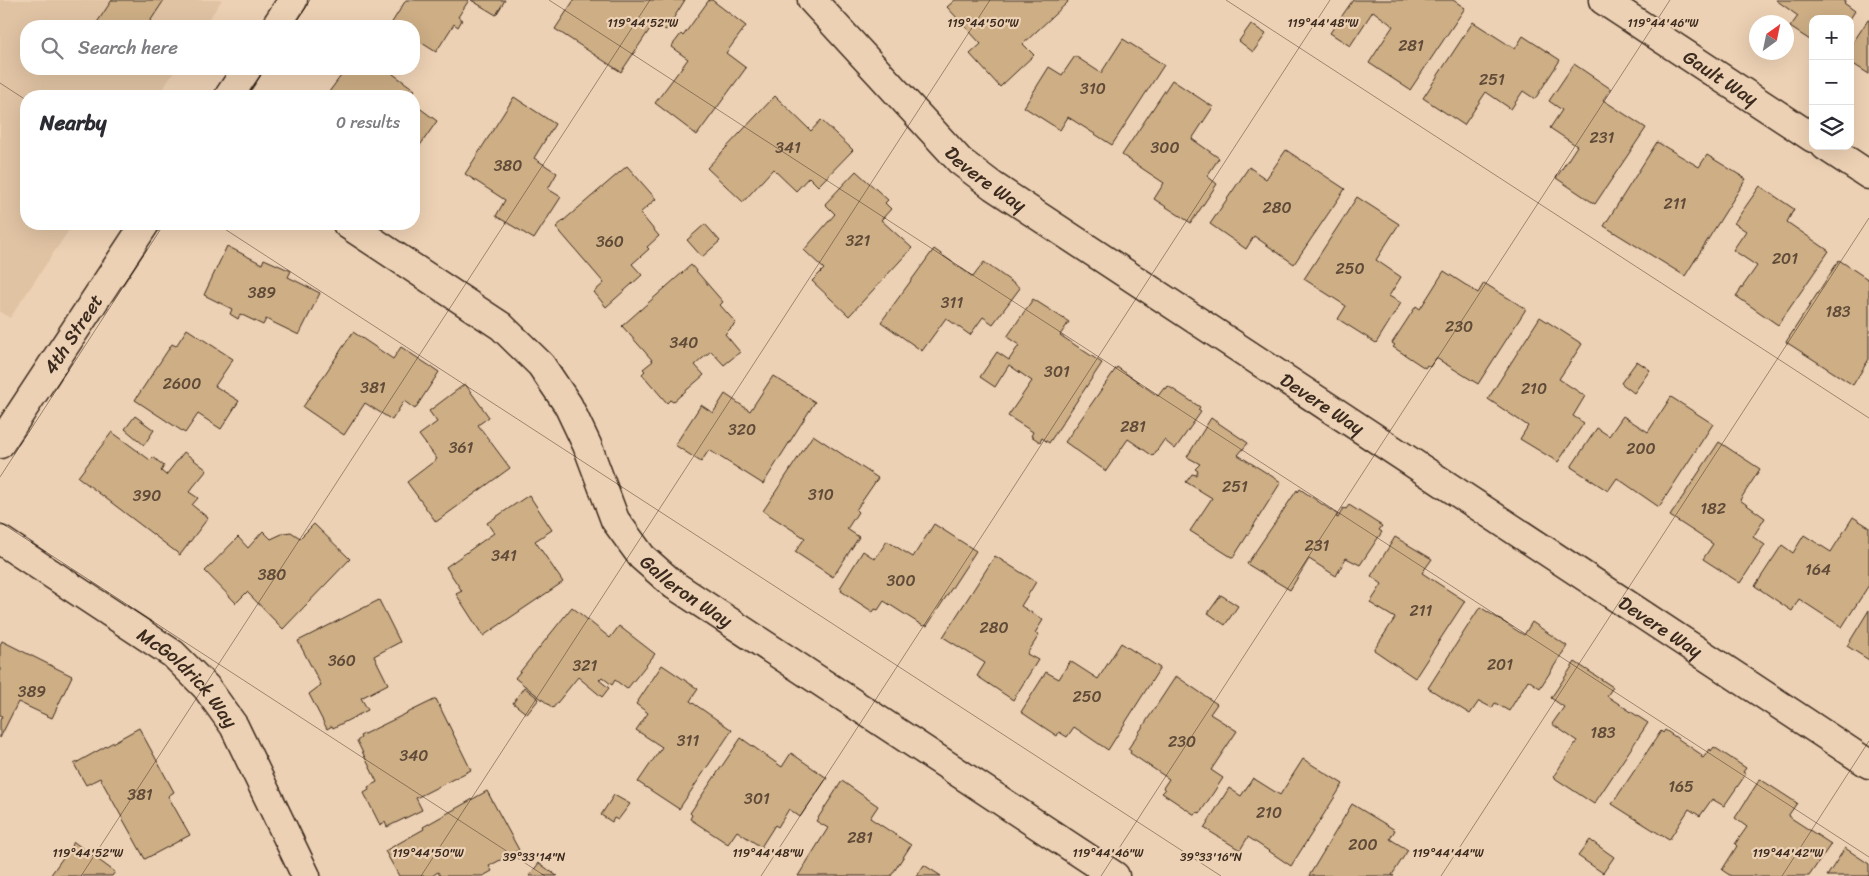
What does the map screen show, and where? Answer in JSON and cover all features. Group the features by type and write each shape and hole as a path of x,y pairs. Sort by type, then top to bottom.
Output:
{"street":[{"path":"280,20 293,0"},
{"name":"Devere Way","path":"812,0 960,161 993,186 1869,764"},
{"name":"Gault Way","path":"1603,0 1809,135"},
{"path":"233,90 244,75"},
{"path":"1831,150 1869,175"},
{"name":"4th Street","path":"0,444 141,230"},
{"name":"Galleron Way","path":"356,230 501,326 541,365 568,405 587,445 616,520 642,557 674,585 1115,876"},
{"name":"McGoldrick Way","path":"0,540 173,654 206,687 234,726 306,876"}],"shaded area":[{"path":"0,0 222,0 208,20 20,20 20,75 172,75 162,90 20,90 20,230 69,230 10,318 0,312"}],"building":[{"path":"112,0 164,0 151,20 99,20"},
{"path":"406,0 469,0 458,17 462,20 458,27 454,24 436,52 420,42 420,20 394,20"},
{"path":"471,0 505,0 496,15"},
{"path":"574,0 685,0 666,30 654,23 621,72 555,29"},
{"path":"709,0 712,0 746,26 726,53 746,68 697,135 655,103 688,59 671,47 681,34 683,36"},
{"path":"955,0 1067,0 1068,2 1023,44 1034,55 1000,87 970,54 981,44 947,7"},
{"path":"1353,0 1453,0 1465,8 1410,90 1369,63 1393,26 1373,11 1350,46 1330,33"},
{"path":"1776,0 1846,0 1844,3 1855,11 1852,15 1809,15 1809,39 1794,30 1794,22 1798,16"},
{"path":"1869,20 1869,74 1854,65 1854,41"},
{"path":"1473,22 1515,49 1523,36 1560,60 1535,99 1523,91 1511,109 1486,92 1464,125 1423,98"},
{"path":"1251,24 1266,34 1253,52 1239,41"},
{"path":"1123,39 1164,65 1112,145 1068,117 1060,130 1024,107 1049,67 1062,75 1075,56 1101,73"},
{"path":"1574,64 1611,89 1603,100 1646,128 1595,204 1556,178 1577,146 1550,128 1562,110 1549,101"},
{"path":"342,75 394,75 415,90 330,90"},
{"path":"1172,80 1213,107 1192,139 1219,158 1207,176 1217,184 1191,223 1154,199 1164,183 1122,155"},
{"path":"775,96 811,131 821,120 853,150 818,186 809,177 796,191 773,169 743,202 707,168"},
{"path":"514,97 555,124 534,158 557,173 548,189 561,197 534,239 496,216 505,200 465,174"},
{"path":"420,108 437,121 420,145"},
{"path":"1657,142 1699,167 1707,155 1746,179 1685,276 1604,226"},
{"path":"1286,150 1345,189 1294,264 1254,236 1246,249 1210,224 1249,167 1266,179"},
{"path":"627,166 656,199 640,213 659,236 647,247 649,249 632,264 642,275 606,307 594,292 604,283 556,227"},
{"path":"856,171 888,200 885,203 891,209 881,220 912,248 849,316 812,281 824,269 804,250 835,214 825,204"},
{"path":"1760,186 1794,209 1787,222 1829,251 1778,325 1736,296 1757,266 1733,250 1746,231 1734,223"},
{"path":"1357,197 1399,224 1376,260 1401,277 1389,296 1401,303 1376,343 1338,319 1346,306 1304,279"},
{"path":"705,224 720,241 702,257 687,240"},
{"path":"227,246 262,264 264,259 291,271 288,277 320,293 299,335 266,319 263,325 240,314 238,319 230,314 232,309 204,295"},
{"path":"934,249 973,277 984,262 1020,288 993,324 983,317 970,335 946,318 922,351 881,322"},
{"path":"1839,260 1869,280 1869,359 1853,385 1786,342"},
{"path":"691,265 723,302 720,305 736,323 725,334 740,352 724,365 711,351 695,365 704,375 673,402 670,400 667,403 642,374 645,371 643,369 653,361 622,326"},
{"path":"1444,271 1478,293 1484,283 1526,309 1478,384 1436,358 1430,367 1427,365 1425,368 1393,347 1395,345 1392,343 1416,306 1420,309"},
{"path":"1033,299 1069,322 1060,335 1102,363 1049,443 1042,438 1040,442 1031,436 1033,432 1008,416 1032,381 1009,365 995,387 980,377 997,352 1009,360 1019,345 1007,337"},
{"path":"1540,317 1582,344 1559,379 1585,396 1573,416 1584,423 1558,462 1520,439 1528,426 1488,399"},
{"path":"187,329 233,359 215,386 239,401 221,429 198,414 185,433 135,400 172,344 176,346"},
{"path":"353,332 393,359 401,347 439,372 415,409 404,401 392,420 365,403 344,435 303,407"},
{"path":"1637,361 1650,370 1634,393 1621,383"},
{"path":"1117,367 1158,396 1168,386 1200,407 1198,410 1201,412 1175,449 1164,440 1153,456 1128,439 1106,471 1065,442"},
{"path":"773,376 815,402 763,484 709,450 701,462 675,445 701,405 713,413 725,394 750,411"},
{"path":"465,384 489,417 478,425 510,468 436,522 407,482 437,459 419,435 437,422 429,411"},
{"path":"1671,397 1713,424 1659,507 1617,478 1608,491 1571,467 1597,428 1609,436 1623,416 1648,432"},
{"path":"135,416 154,430 144,445 125,429"},
{"path":"1211,418 1248,443 1238,455 1281,482 1233,558 1190,531 1212,498 1186,482 1192,474 1196,475 1198,471 1195,469 1200,464 1187,457"},
{"path":"112,432 150,460 153,457 164,466 161,471 166,475 184,452 207,470 189,492 198,498 192,505 208,518 180,555 78,477"},
{"path":"813,435 878,478 856,510 858,512 847,529 859,537 833,577 795,552 805,538 763,511"},
{"path":"1719,442 1760,469 1740,500 1765,518 1753,537 1765,545 1740,583 1703,559 1713,544 1670,516"},
{"path":"1300,489 1338,515 1336,517 1338,518 1343,508 1346,509 1349,505 1382,526 1379,530 1382,532 1360,565 1346,558 1336,576 1309,559 1290,590 1247,564 1297,490 1298,492"},
{"path":"529,495 552,530 535,541 563,582 483,636 456,594 462,591 446,567 494,533 487,523"},
{"path":"1853,517 1869,527 1869,585 1842,627 1799,599 1792,611 1755,586 1782,545 1793,553 1804,535 1831,552"},
{"path":"314,524 350,559 283,629 247,592 236,603 205,571 238,537 248,548 263,531 271,539 291,532 300,538"},
{"path":"934,524 976,551 927,626 923,626 884,601 878,610 875,609 873,612 841,591 842,589 840,588 863,551 875,559 887,541 913,557"},
{"path":"1395,537 1432,559 1422,573 1465,601 1415,678 1374,650 1395,618 1370,603 1382,584 1371,576"},
{"path":"995,556 1036,582 1021,606 1043,620 1035,633 1039,635 1027,654 1038,660 1013,700 977,676 985,663 943,637"},
{"path":"1221,595 1238,606 1225,625 1208,613"},
{"path":"379,600 400,642 374,656 388,684 361,698 368,710 333,728 332,726 327,729 309,694 321,685 298,641"},
{"path":"572,607 610,638 619,626 655,654 627,689 615,680 612,685 602,677 599,680 609,688 602,697 578,677 553,708 515,678"},
{"path":"1480,607 1524,635 1532,622 1567,646 1540,688 1528,680 1509,711 1495,703 1492,708 1479,701 1470,714 1428,688"},
{"path":"1869,610 1869,660 1847,646"},
{"path":"2,641 72,676 52,718 18,702 0,738 0,720 2,716 0,715 0,645"},
{"path":"1121,643 1160,668 1108,750 1074,727 1067,737 1059,732 1057,736 1021,712 1046,672 1059,679 1070,661 1098,679"},
{"path":"1575,662 1613,687 1607,696 1648,723 1594,804 1553,777 1577,741 1552,724 1564,707 1551,698"},
{"path":"662,665 698,689 690,701 732,730 679,809 638,782 662,747 636,730 648,713 636,704"},
{"path":"1176,676 1217,704 1210,714 1237,731 1211,770 1223,778 1200,813 1197,812 1195,815 1162,793 1169,779 1130,753 1131,751 1128,749"},
{"path":"524,687 539,699 527,714 513,703"},
{"path":"436,699 471,770 416,798 422,810 387,827 385,822 380,825 364,793 369,790 368,787 377,782 357,741 361,738 360,736"},
{"path":"139,728 174,792 168,796 190,835 145,859 100,778 86,785 74,764"},
{"path":"1665,730 1702,755 1701,757 1703,758 1714,747 1746,768 1743,772 1746,774 1724,806 1712,799 1700,816 1689,809 1669,840 1612,804 1661,731 1663,733"},
{"path":"741,738 782,767 791,753 827,778 800,817 789,809 778,827 775,825 761,847 737,831 728,844 690,819 692,815 690,813"},
{"path":"1303,759 1343,784 1291,866 1248,837 1240,850 1204,828 1229,788 1241,796 1253,778 1280,795"},
{"path":"1760,779 1797,803 1788,816 1831,844 1809,876 1731,876 1722,870 1737,846 1735,844 1747,827 1735,818"},
{"path":"842,781 878,806 870,818 911,845 891,876 798,876 828,828 816,821"},
{"path":"487,791 519,850 489,866 492,871 483,876 440,876 438,872 432,876 399,876 385,851"},
{"path":"614,795 630,804 618,820 614,818 612,822 601,815"},
{"path":"1352,804 1395,830 1390,839 1408,850 1392,875 1394,876 1309,876"},
{"path":"1590,840 1614,857 1603,873 1578,856"},
{"path":"74,842 115,872 112,876 50,876"},
{"path":"1845,848 1869,864 1869,876 1827,876"},
{"path":"539,863 557,876 529,876"},
{"path":"924,865 941,876 917,876"}]}
